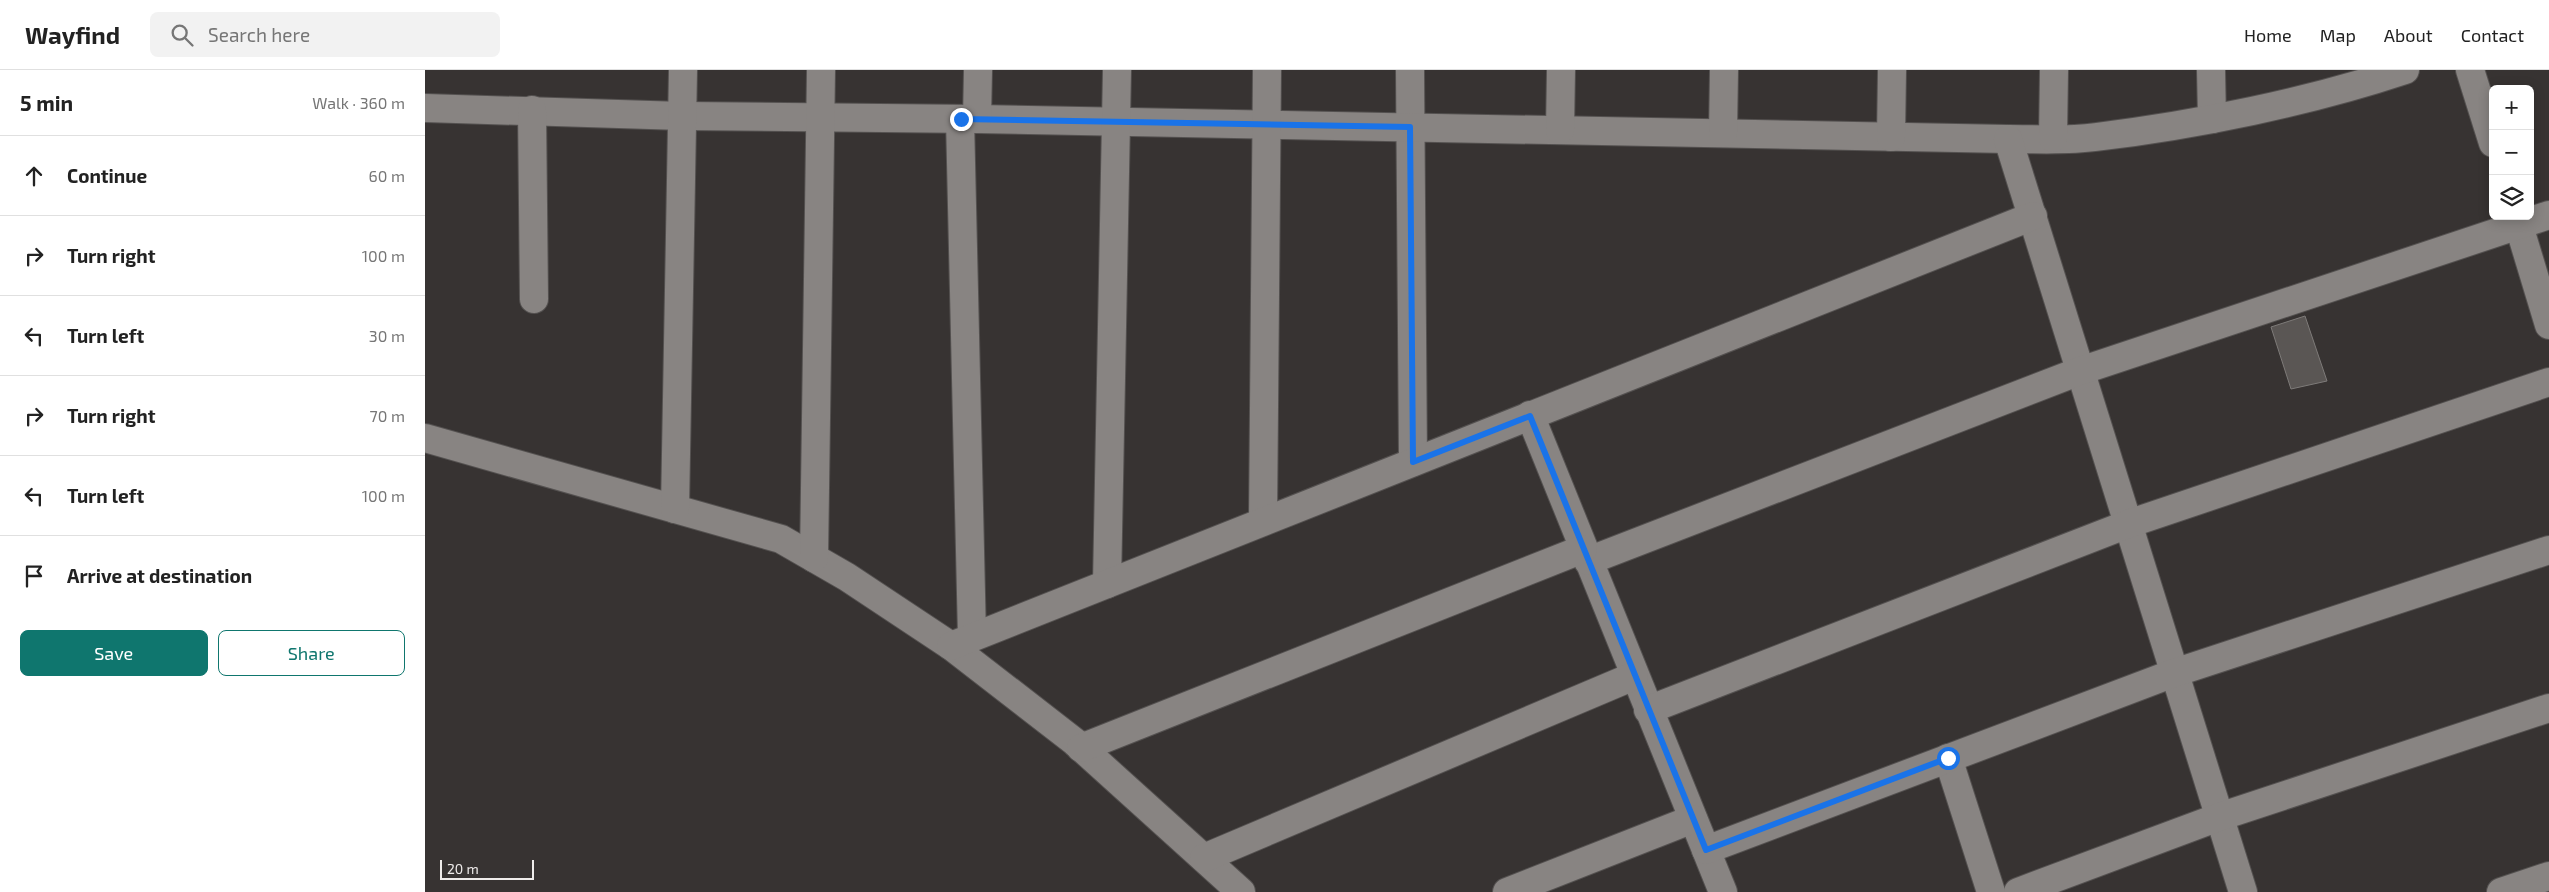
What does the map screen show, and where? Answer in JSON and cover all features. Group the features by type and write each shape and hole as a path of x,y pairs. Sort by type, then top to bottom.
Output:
{"street":[{"path":"675,509 683,70"},
{"path":"814,558 821,70"},
{"path":"962,641 969,119 978,70"},
{"path":"1107,584 1117,70"},
{"path":"1263,521 1267,70"},
{"path":"1410,70 1413,462"},
{"path":"1560,130 1561,70"},
{"path":"1723,134 1724,70"},
{"path":"1891,137 1892,70"},
{"path":"2053,138 2054,70"},
{"path":"2211,70 2212,119"},
{"path":"425,108 682,116 1267,124 2008,139 2094,138 2212,119 2366,76 2405,70"},
{"path":"2470,70 2489,130"},
{"path":"532,110 534,299"},
{"path":"2008,139 2243,892"},
{"path":"1081,748 1586,555 2080,371 2517,221 2549,215"},
{"path":"962,641 2033,216"},
{"path":"2517,221 2549,325"},
{"path":"1648,710 2128,524 2549,382"},
{"path":"1530,416 1723,892"},
{"path":"425,438 781,539 962,641 1241,892"},
{"path":"1706,850 2175,673 2549,550"},
{"path":"1204,858 1634,676"},
{"path":"2018,892 2219,817 2549,708"},
{"path":"1948,758 1991,892"},
{"path":"1507,892 1693,819"},
{"path":"2501,892 2549,876"}],"building":[{"path":"2305,316 2327,381 2291,389 2271,327"}],"route":[{"path":"961,119 1410,127 1413,462 1530,416 1706,850 1948,758"}]}
